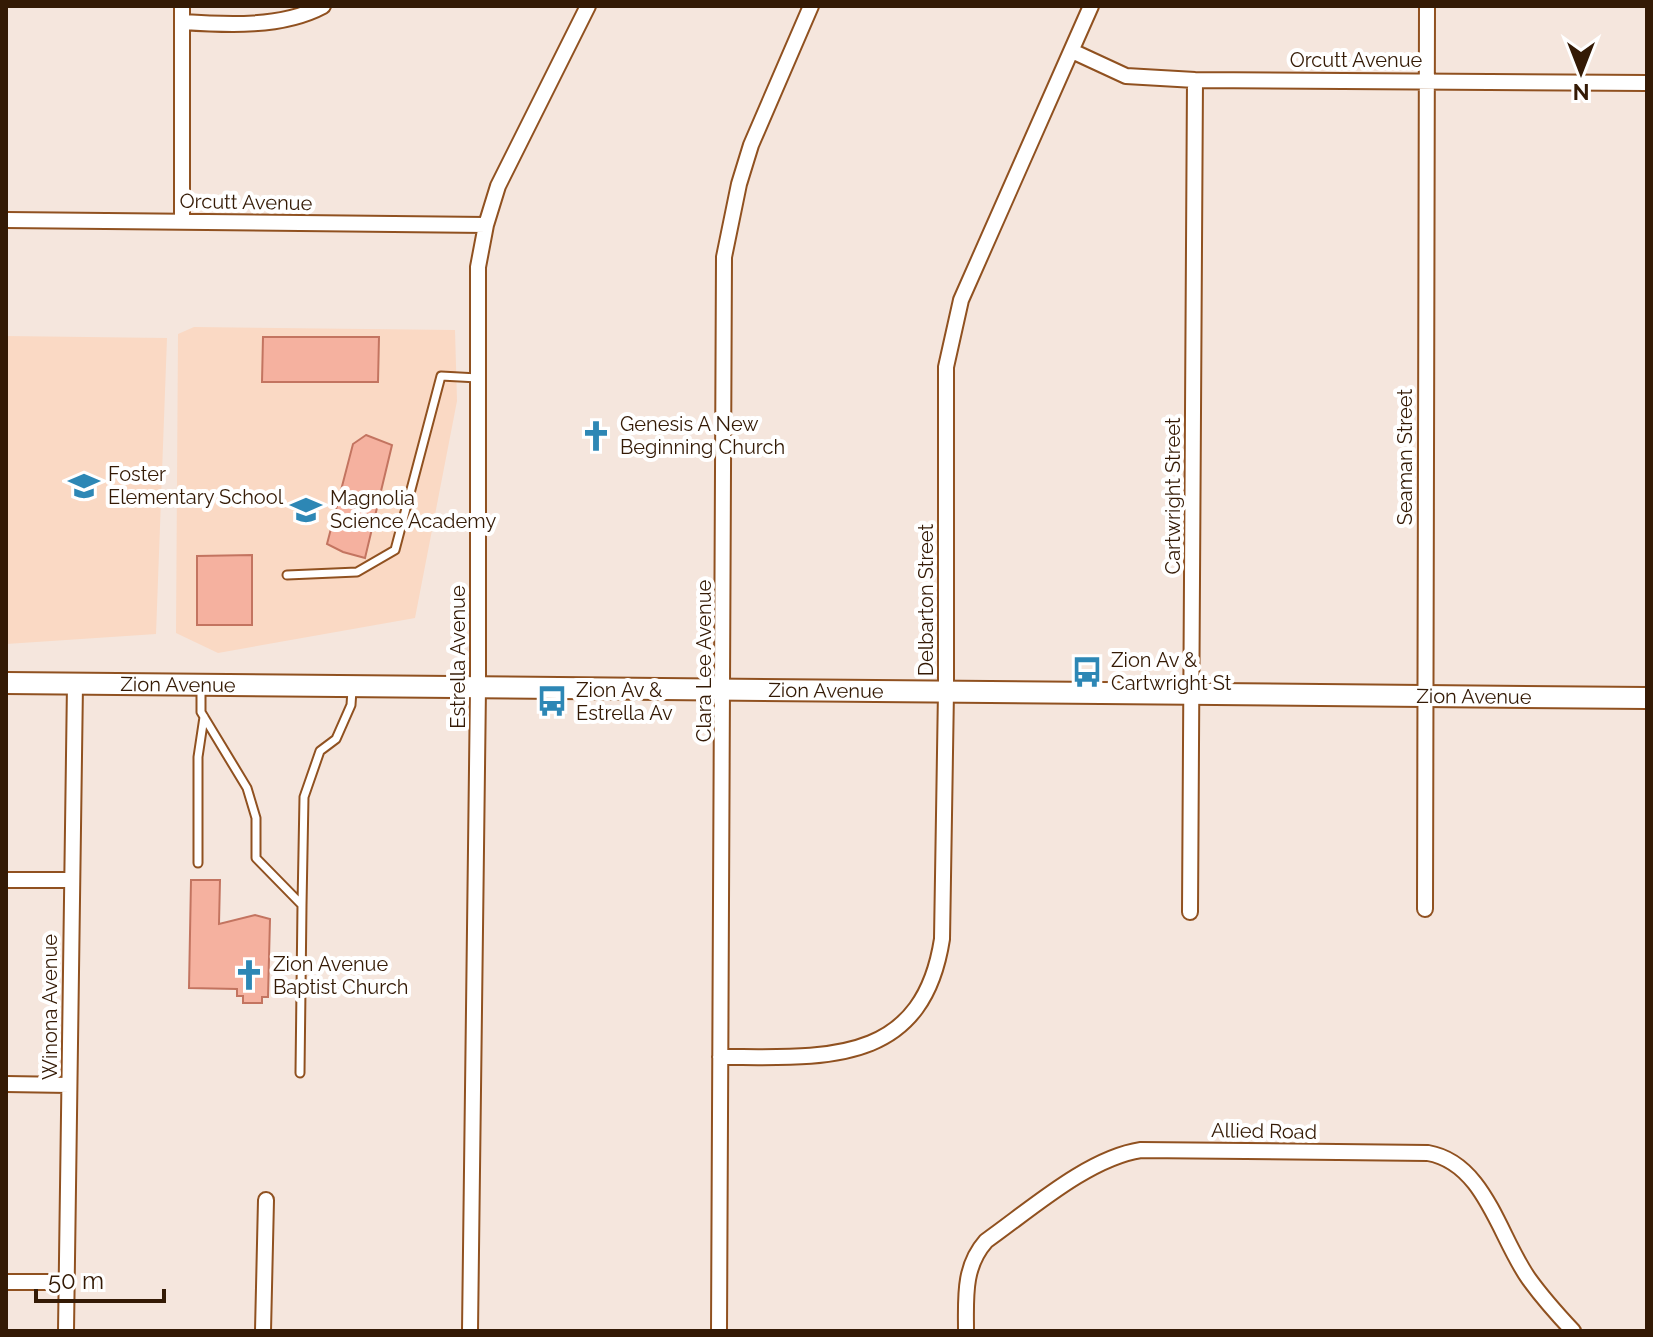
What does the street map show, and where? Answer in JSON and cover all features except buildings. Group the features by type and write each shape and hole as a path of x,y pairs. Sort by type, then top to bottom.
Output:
{"main road":[{"name":"Zion Avenue","path":"6,683 1647,698"}],"street":[{"path":"182,6 182,221"},
{"path":"182,22 278,21 306,15 323,6"},
{"name":"Estrella Avenue","path":"470,1331 478,688 478,267 498,186 588,6"},
{"name":"Clara Lee Avenue","path":"719,1331 724,257 739,184 751,145 811,6"},
{"name":"Delbarton Street","path":"720,1057 819,1057 851,1051 874,1042 895,1028 913,1010 928,989 940,956 946,691 946,367 961,300 1091,6"},
{"name":"Seaman Street","path":"1425,909 1427,6"},
{"name":"Orcutt Avenue","path":"1072,51 1126,76 1195,80 1647,83"},
{"name":"Cartwright Street","path":"1190,912 1195,80"},
{"name":"Orcutt Avenue","path":"6,220 486,225"},
{"name":"Winona Avenue","path":"66,1331 75,684"},
{"path":"6,880 71,880"},
{"path":"6,1084 69,1085"},
{"name":"Allied Road","path":"966,1331 968,1271 986,1241 1095,1165 1141,1150 1428,1153 1448,1159 1472,1177 1528,1277 1573,1331"},
{"path":"263,1331 266,1200"},
{"path":"6,1282 67,1282"}],"lane":[{"path":"287,575 357,572 395,550 441,376 478,378"},
{"path":"201,685 201,712 247,788 256,818 256,858 302,905"},
{"path":"300,1073 304,797 320,751 336,739 351,705 352,687"},
{"path":"198,863 198,757 204,717"}],"shaded area":[{"name":"Magnolia Science Academy","path":"194,327 455,330 457,401 415,618 218,653 176,633 178,334"},
{"name":"Foster Elementary School","path":"6,336 167,338 156,634 6,644"}],"place":[{"name":"Genesis A New Beginning Church","path":"596,436"},
{"name":"Foster Elementary School","path":"84,486"},
{"name":"Magnolia Science Academy","path":"306,510"},
{"name":"Zion Av & Cartwright St","path":"1087,672"},
{"name":"Zion Av & Estrella Av","path":"552,701"},
{"name":"Zion Avenue Baptist Church","path":"249,975"}]}
